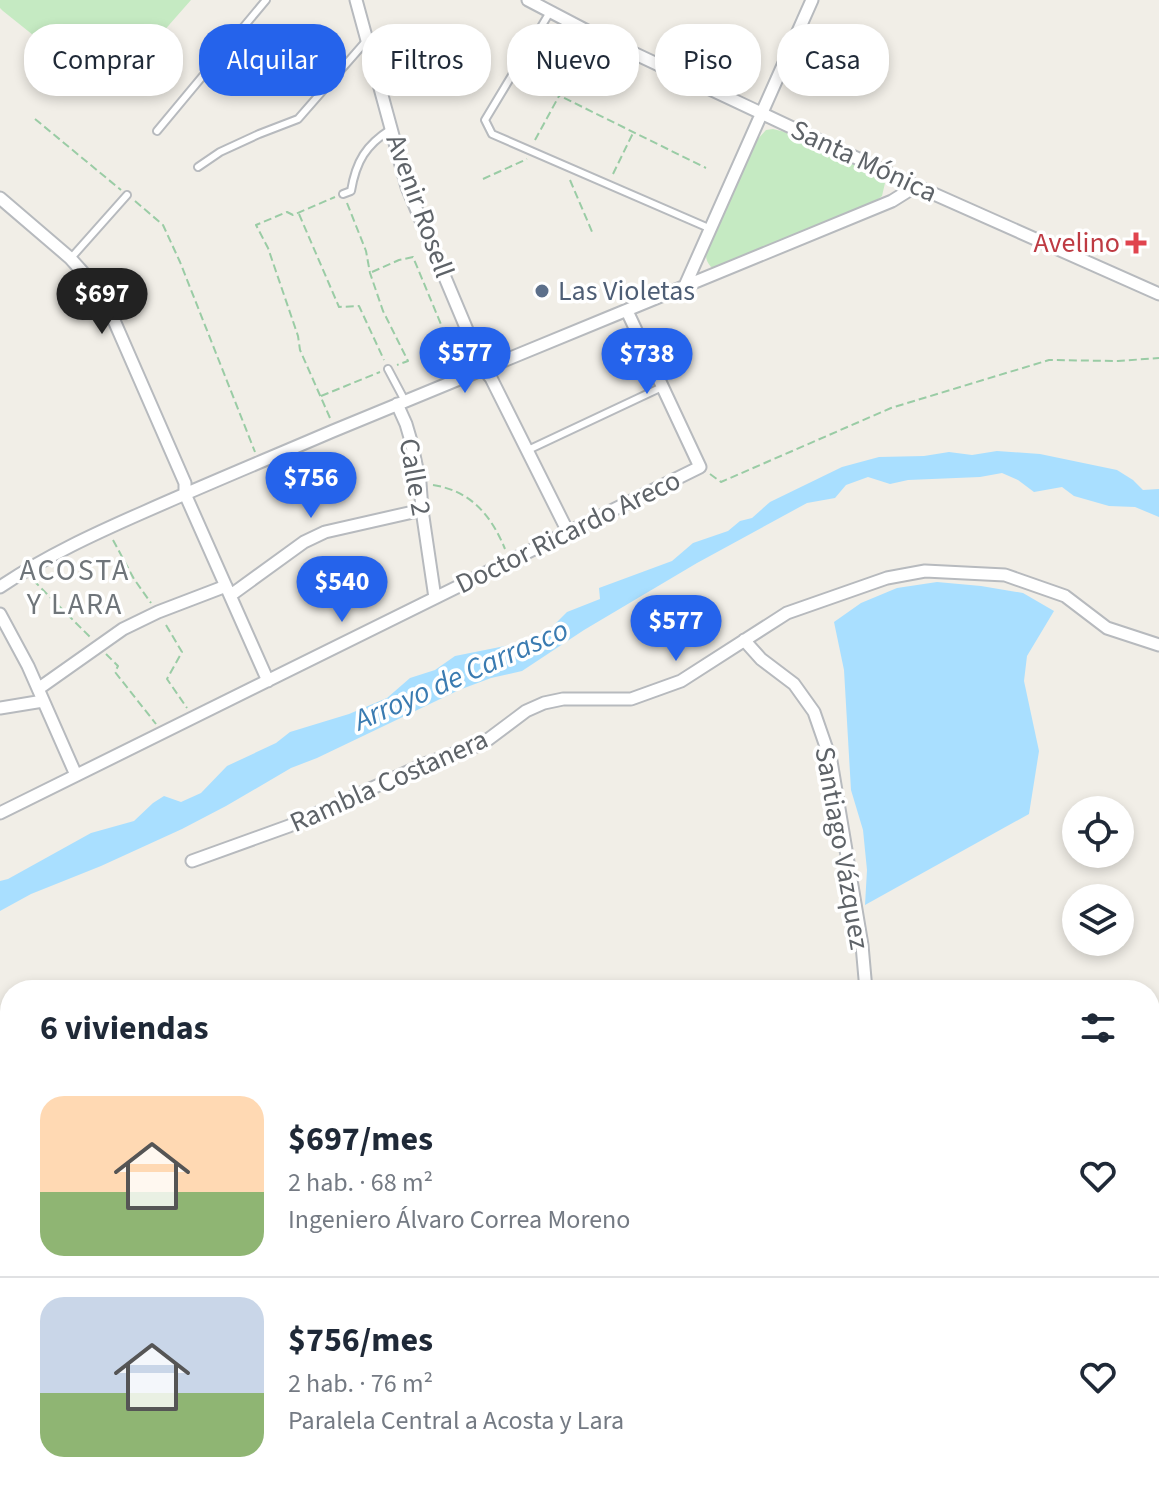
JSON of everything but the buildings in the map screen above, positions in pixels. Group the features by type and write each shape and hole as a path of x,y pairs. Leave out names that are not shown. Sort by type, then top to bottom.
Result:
{"street":[{"name":"Avenir Rosell","path":"356,0 363,24"},
{"name":"Santa Mónica","path":"528,0 591,33 916,186 1159,294"},
{"path":"684,288 812,0"},
{"name":"Avenir Rosell","path":"382,96 407,187 483,368 491,378 568,532"},
{"path":"0,587 65,548 185,494 892,201 916,186"},
{"path":"0,198 70,258 109,309 185,483 185,494 268,681"},
{"path":"627,311 700,467"},
{"name":"Calle 2","path":"401,403 420,483 435,598"},
{"name":"Doctor Ricardo Areco","path":"0,813 700,467"},
{"path":"0,708 40,695 123,629 158,612 228,590 325,532 422,510"},
{"name":"Rambla Costanera","path":"192,861 289,826 427,763 482,744 526,711 544,703 563,699 631,699 681,681 787,613 887,578 925,571 1005,575 1065,596 1107,628 1159,645"},
{"path":"0,614 28,666 76,775"},
{"name":"Santiago Vázquez","path":"744,640 761,659 794,684 814,712 831,761 865,980"}],"lane":[{"path":"157,131 266,0"},
{"path":"543,24 550,12"},
{"path":"198,167 220,152 298,119 362,46"},
{"path":"507,83 485,120 492,134 711,229"},
{"path":"343,194 351,191 354,172 361,157 376,139 391,129"},
{"path":"70,258 127,195"},
{"path":"388,369 401,403"},
{"path":"526,451 662,387"}],"path":[{"path":"529,150 558,96"},
{"path":"561,96 706,168"},
{"path":"35,119 163,225 259,462"},
{"path":"609,184 633,132"},
{"path":"483,179 539,154"},
{"path":"564,165 593,234"},
{"path":"321,396 408,361 383,311 361,236 343,194 293,215 287,212 256,225 268,248 300,350 336,430"},
{"path":"298,212 339,307 359,306 388,369"},
{"path":"370,273 413,257 449,342 460,378"},
{"name":"Doctor Ricardo Areco","path":"700,467 721,482 891,408 1049,360 1159,358"},
{"path":"420,483 446,487 464,495 484,511 498,530 510,561"}],"green space":[{"path":"0,0 191,0 170,24 24,24 24,28 0,8"},
{"path":"773,129 877,175 885,183 882,196 872,204 717,268 711,267 706,259 707,249 756,141 766,130"}],"water":[{"name":"Arroyo de Carrasco","path":"997,451 1040,454 1117,470 1143,490 1159,489 1159,517 1135,507 1109,506 1074,496 1062,487 1034,492 1002,473 890,484 868,477 846,485 835,498 807,503 697,563 522,671 459,690 291,768 182,829 31,894 0,911 0,881 91,833 134,821 164,796 181,802 201,793 227,766 276,743 290,732 349,714 387,698 410,678 435,670 455,656 540,639 567,612 600,599 599,588 672,561 693,543 728,531 740,521 752,518 770,502 842,467 879,457 949,452 972,455"},
{"path":"937,582 1023,593 1054,611 1027,656 1024,681 1039,751 1029,814 865,905 867,870 863,830 851,790 844,670 834,622 861,603 897,588"}],"place":[{"name":"Avelino","path":"1136,243"},
{"name":"Las Violetas","path":"542,291"}],"district":[{"name":"ACOSTA Y LARA","path":"75,587"}]}
